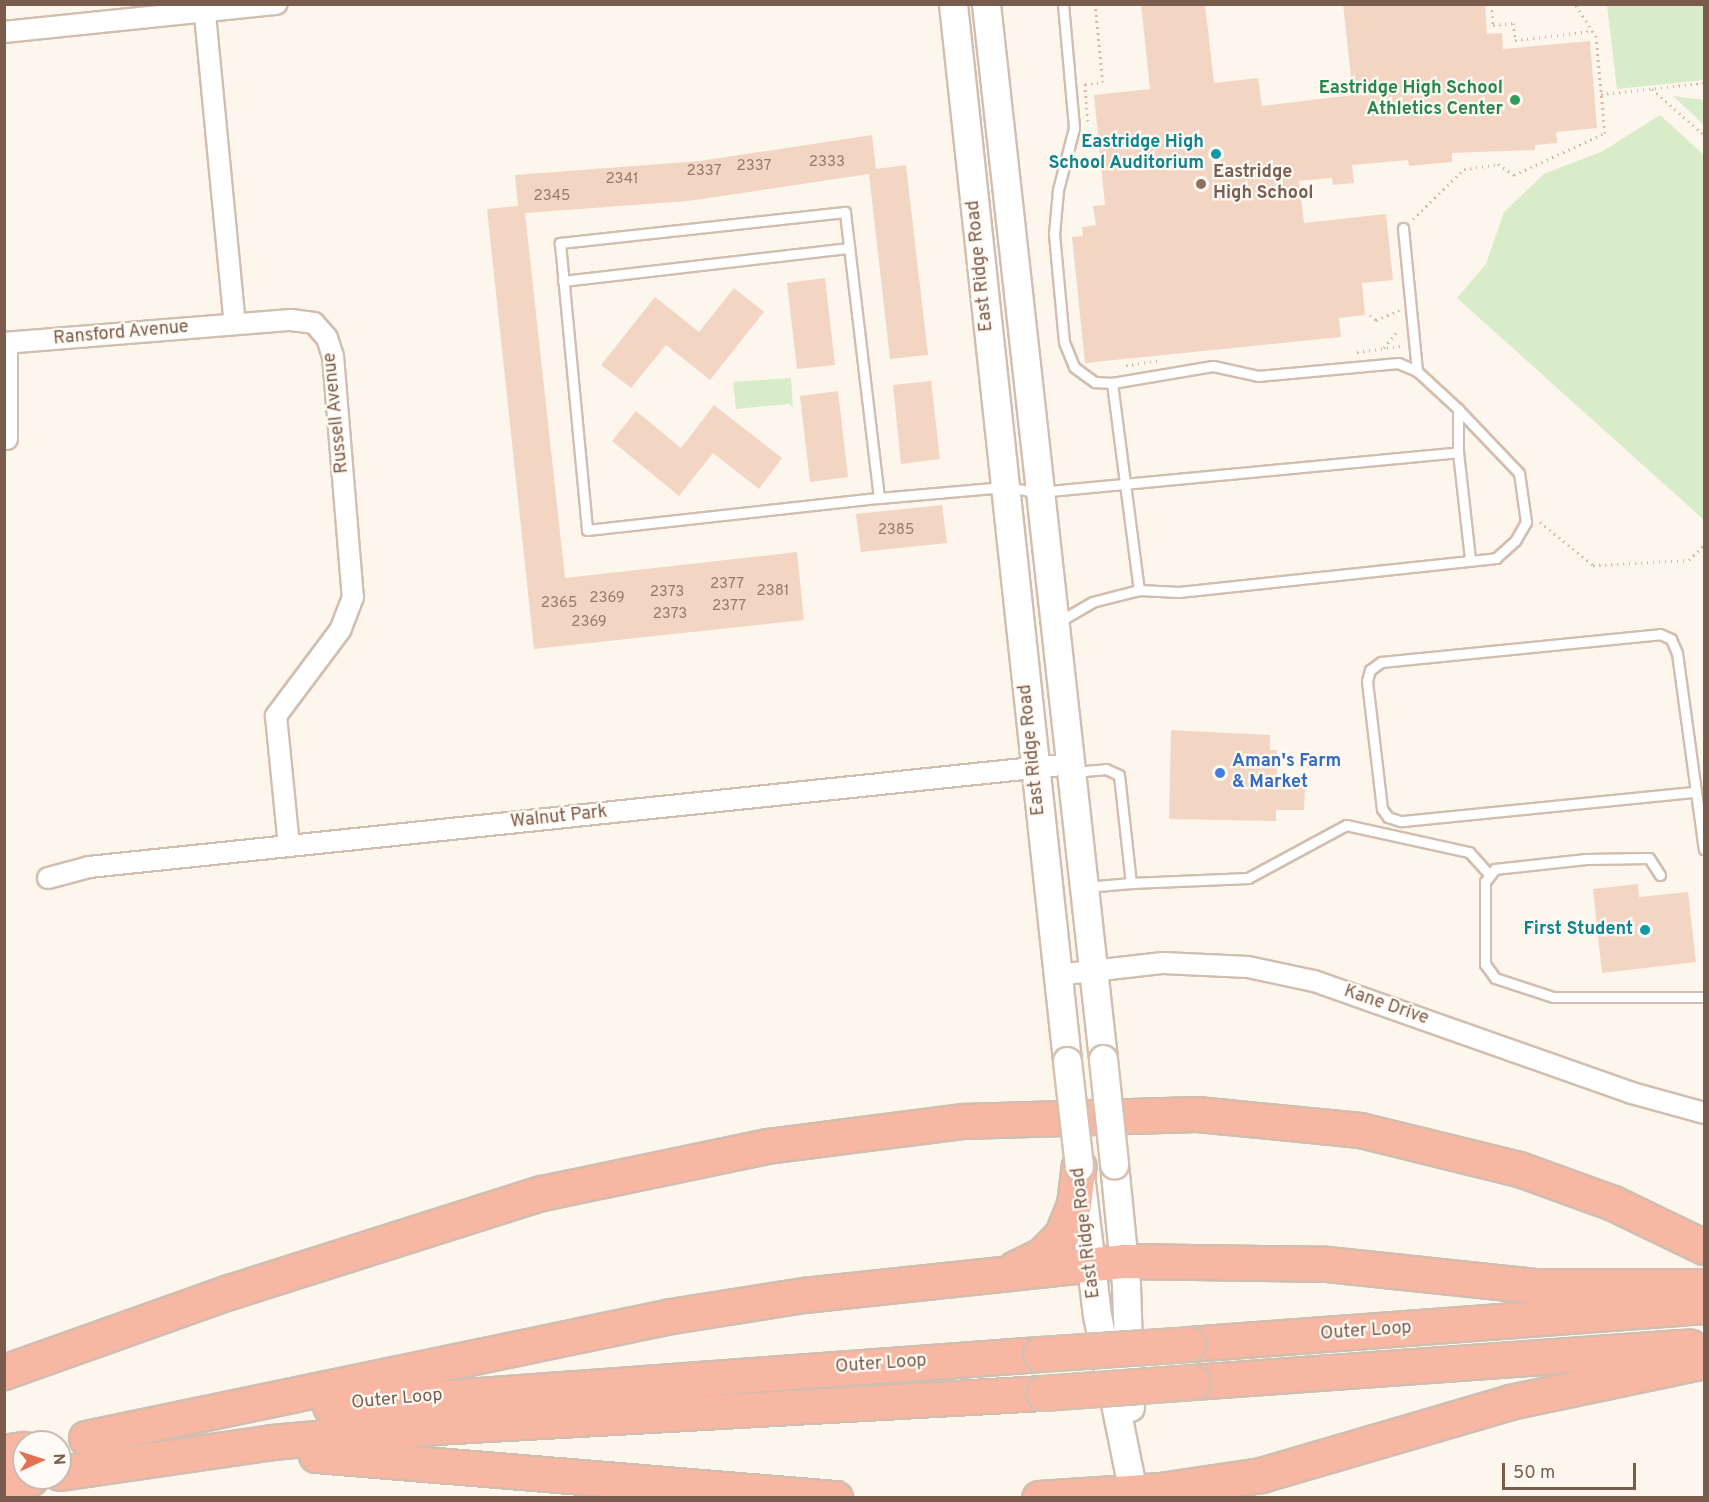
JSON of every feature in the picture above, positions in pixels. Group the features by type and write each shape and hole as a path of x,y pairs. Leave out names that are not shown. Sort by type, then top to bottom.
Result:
{"highway":[{"path":"4,1372 229,1292 478,1211 639,1170 866,1131 1095,1113 1262,1118 1393,1136 1489,1160 1582,1191 1704,1247"},
{"path":"993,1274 1029,1263 1056,1241 1071,1212 1079,1166"},
{"path":"73,1440 671,1316 804,1295 1124,1261 1327,1264 1537,1286 1701,1293"},
{"path":"4,1356 229,1292"},
{"name":"Outer Loop","path":"73,1440 391,1400 1189,1344 1701,1293"},
{"name":"Outer Loop","path":"72,1471 174,1455 468,1425 1042,1393 1704,1345"},
{"path":"1039,1497 1133,1495 1279,1471 1499,1405 1704,1361"},
{"path":"174,1455 416,1460 835,1497"}],"main road":[{"name":"East Ridge Road","path":"953,4 1079,1166 1091,1265 1133,1495"},
{"name":"East Ridge Road","path":"986,4 1038,492 1094,971 1124,1261 1133,1495"}],"street":[{"path":"4,32 204,8 277,4"},
{"path":"204,8 235,324"},
{"name":"Russell Avenue","path":"235,324 314,323 327,338 333,356 353,606 341,630 276,716 289,846"},
{"name":"Ransford Avenue","path":"7,439 6,344 235,324"},
{"name":"Walnut Park","path":"48,878 89,867 1035,768 1070,768"},
{"name":"Kane Drive","path":"1057,975 1213,964 1314,981 1632,1093 1704,1113"}],"lane":[{"path":"1054,625 1092,602 1139,590 1179,592 1496,558 1515,541 1526,522 1519,473 1458,409 1417,371 1377,362 1258,375 1213,366 1112,383 1083,376 1074,367 1064,342 1054,213 1074,109 1063,4"},
{"path":"879,498 845,212 560,243 587,530 879,498 1005,487 1038,492 1458,452"},
{"path":"1403,228 1417,371"},
{"path":"563,281 849,248"},
{"path":"1112,383 1123,483 1139,590"},
{"path":"1458,409 1458,452 1470,559"},
{"path":"1694,792 1400,821 1388,817 1382,808 1366,681 1370,670 1381,662 1660,634 1671,639 1677,653 1694,792 1704,849"},
{"path":"1070,768 1106,769 1119,776 1131,883"},
{"path":"1084,888 1131,883 1248,878 1346,825 1469,852 1488,873 1485,964 1495,978 1575,999 1704,998"},
{"path":"1488,873 1586,859 1649,858 1660,875"}],"path":[{"path":"1088,126 1085,84 1103,82 1095,4"},
{"path":"1491,4 1493,25 1513,23 1515,40 1593,31"},
{"path":"1403,228 1464,169 1498,164 1514,175 1605,133 1593,31 1575,4"},
{"path":"1601,94 1704,83"},
{"path":"1652,89 1704,135"},
{"path":"1370,315 1376,320 1397,310 1411,309"},
{"path":"1397,310 1398,318"},
{"path":"1383,349 1397,334 1399,325"},
{"path":"1349,353 1414,345"},
{"path":"1121,367 1171,358"},
{"path":"1526,522 1537,520 1579,555 1601,566 1689,560 1704,544"}],"green space":[{"path":"1607,5 1704,5 1704,80 1617,89"},
{"path":"1673,96 1704,100 1704,125"},
{"path":"1660,115 1704,155 1704,520 1457,298 1486,264 1504,212 1544,174 1603,151"},
{"path":"791,378 793,408 789,404 736,409 733,382"}],"building":[{"name":"Eastridge High School","path":"1141,4 1205,4 1214,83 1258,78 1262,106 1353,95 1343,4 1485,4 1487,34 1502,33 1503,49 1590,41 1597,128 1556,132 1557,143 1535,145 1535,150 1452,153 1452,162 1409,166 1408,160 1352,165 1354,183 1333,185 1332,178 1299,181 1304,223 1386,214 1393,280 1362,283 1365,315 1339,318 1341,337 1085,363 1072,237 1083,236 1082,227 1096,225 1093,206 1105,205 1094,95 1150,89"},
{"path":"872,135 876,169 906,165 928,355 890,359 869,174 688,201 525,213 565,578 797,552 804,620 534,649 487,209 518,206 515,175 700,161"},
{"path":"825,278 835,365 797,369 787,283"},
{"path":"734,288 764,312 710,380 666,345 631,388 601,365 655,297 699,332"},
{"path":"931,381 940,459 901,464 893,385"},
{"path":"838,391 848,477 810,482 800,396"},
{"path":"714,405 782,458 759,489 713,453 679,496 612,441 636,411 681,448"},
{"path":"942,505 947,543 861,552 856,514"},
{"name":"Aman's Farm & Market","path":"1171,730 1270,735 1270,750 1277,750 1277,787 1305,787 1304,810 1276,810 1276,821 1169,819"},
{"name":"First Student","path":"1638,884 1639,897 1688,892 1696,962 1602,973 1593,889"}],"place":[{"name":"Eastridge High School Athletics Center","path":"1515,100"},
{"name":"Eastridge High School Auditorium","path":"1216,154"},
{"name":"Eastridge High School","path":"1201,184"},
{"name":"Aman's Farm & Market","path":"1220,773"},
{"name":"First Student","path":"1645,930"}]}
